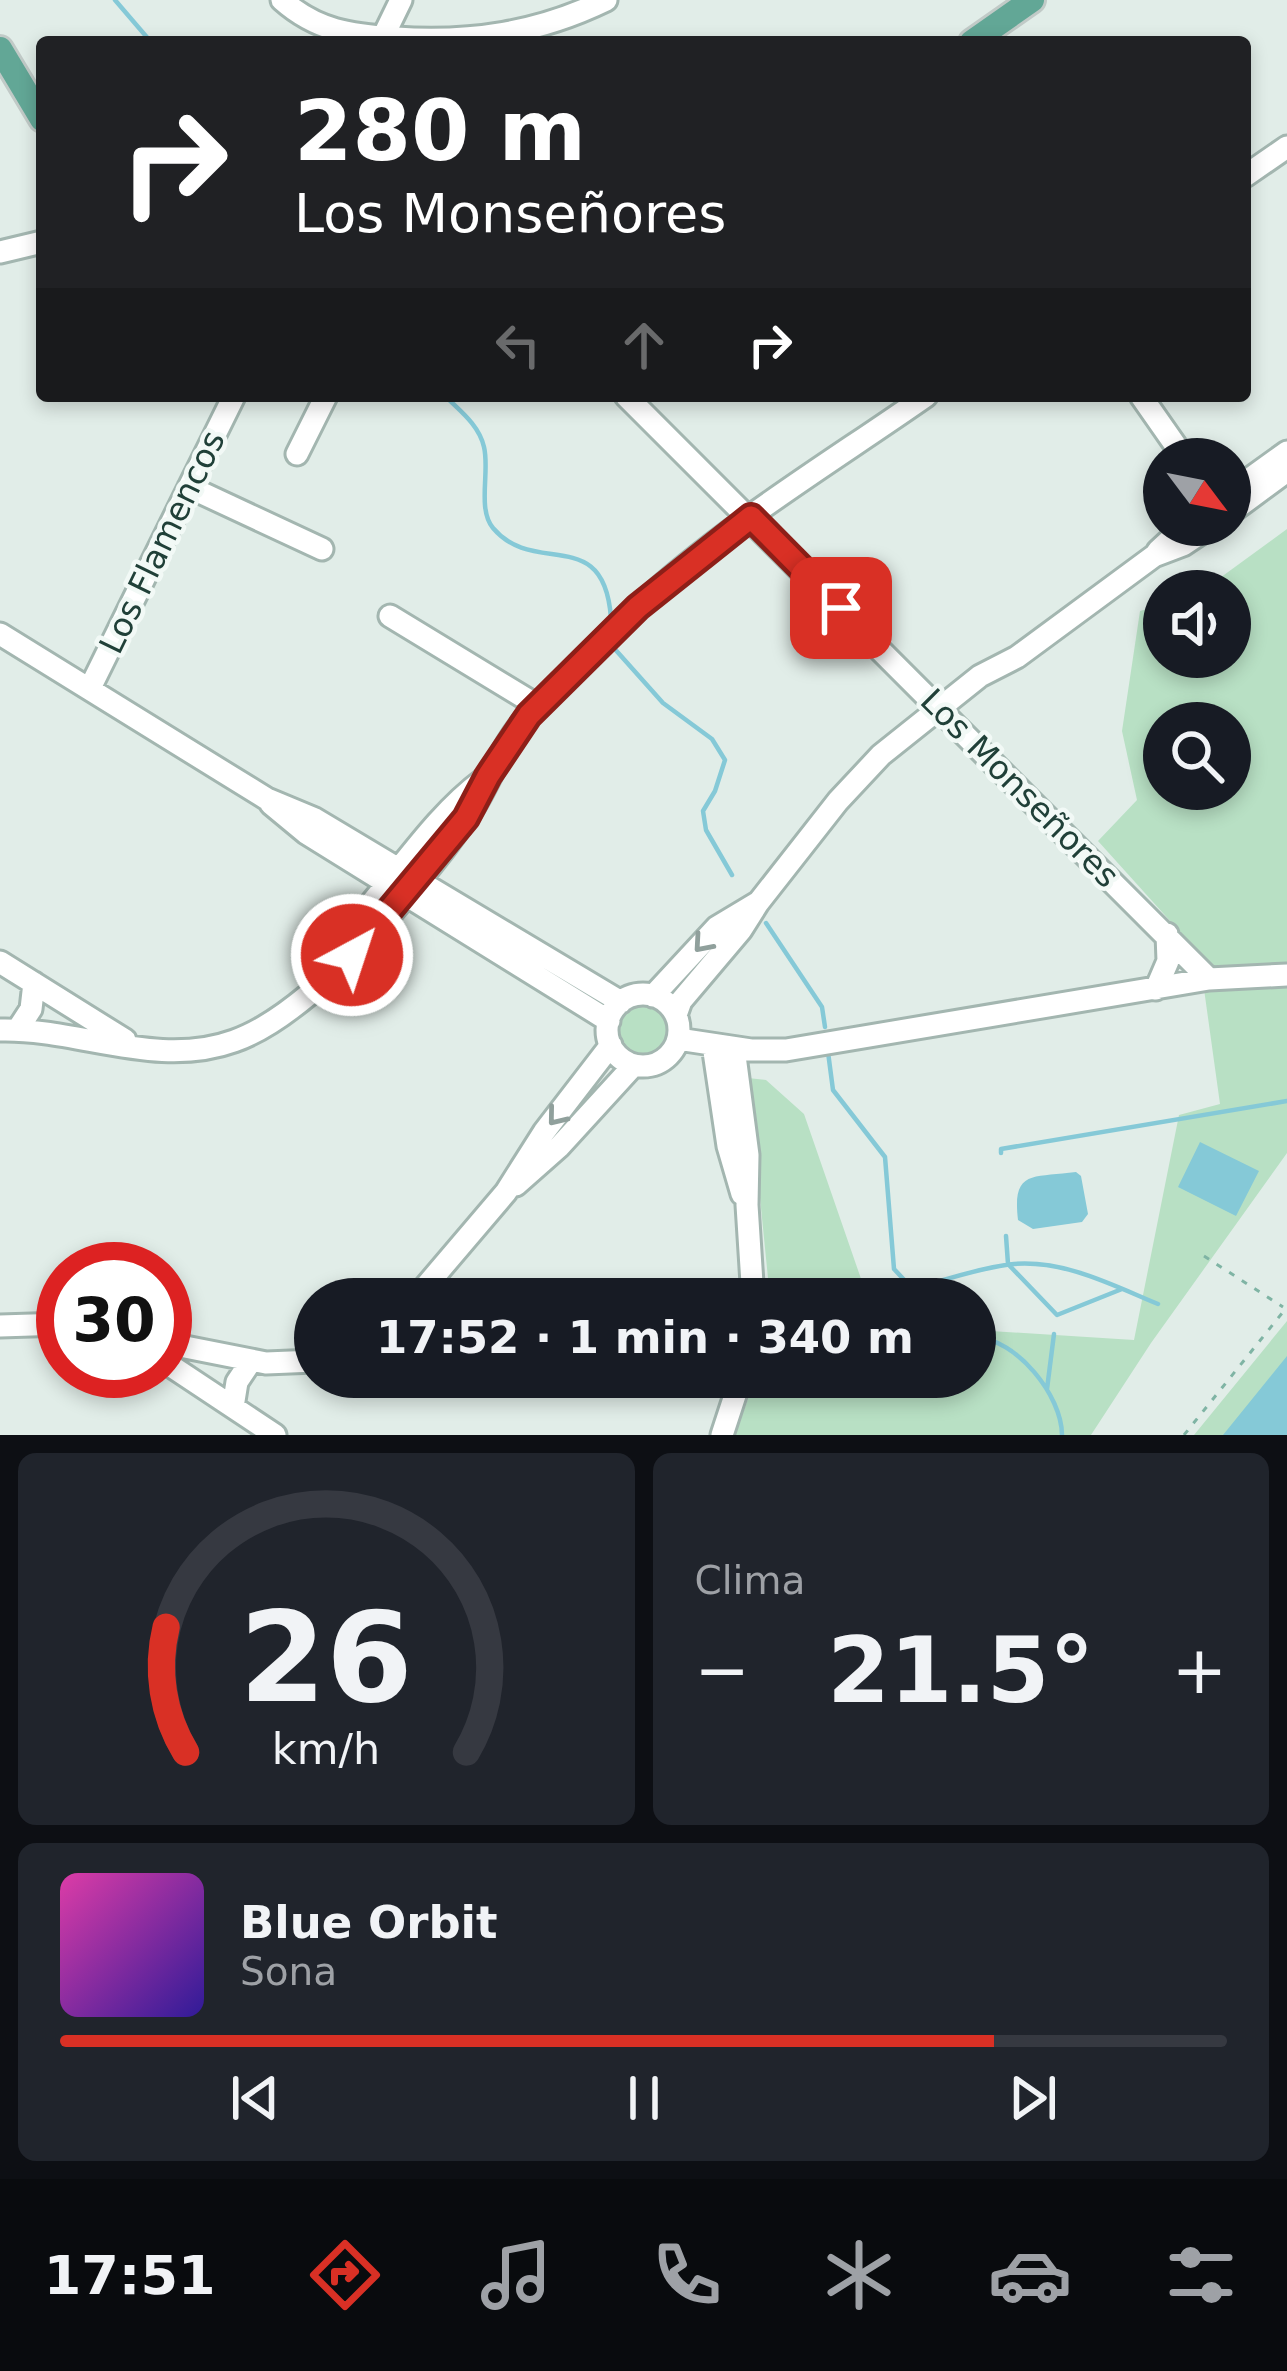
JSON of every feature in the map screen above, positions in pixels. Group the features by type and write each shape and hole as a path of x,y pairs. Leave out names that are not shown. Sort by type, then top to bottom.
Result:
{"main road":[{"path":"981,36 1032,0"},
{"path":"0,49 36,109"},
{"path":"0,75 36,131"}],"street":[{"path":"283,0 327,29 376,36"},
{"path":"383,36 401,0"},
{"path":"498,36 562,20 607,0"},
{"path":"1251,172 1287,147"},
{"path":"0,252 36,243"},
{"name":"Los Flamencos","path":"90,688 231,402"},
{"path":"297,454 323,402"},
{"name":"Los Monseñores","path":"632,402 1167,934 1220,978"},
{"path":"9,1030 177,1052 231,1042 281,1016 343,965 454,806 488,776 522,723 638,607 751,517 917,402"},
{"path":"1145,402 1170,438"},
{"path":"1251,478 1287,452"},
{"path":"1251,498 1287,471"},
{"path":"189,487 322,550"},
{"path":"611,1045 620,1058 634,1065 662,1061 678,1039 676,1015 684,998 852,784 895,743 980,676 1017,657 1164,546"},
{"path":"1154,556 1179,546"},
{"path":"390,616 538,706"},
{"path":"0,634 267,799 302,812 401,882 615,1011"},
{"path":"653,996 717,927 758,903"},
{"path":"1156,989 1168,961 1167,934"},
{"path":"0,962 136,1048"},
{"path":"678,1039 786,1050 1220,978 1287,975"},
{"path":"9,1030 32,1009 34,983"},
{"path":"434,1278 506,1192 544,1132 611,1045 615,1011 637,995 653,996 676,1015"},
{"path":"724,1047 731,1162 747,1205 752,1278"},
{"path":"506,1192 560,1147 634,1065"},
{"path":"0,1326 36,1325"},
{"path":"192,1349 251,1361 294,1361"},
{"path":"232,1407 237,1382 251,1361"},
{"path":"192,1380 275,1435"},
{"path":"722,1435 734,1398"}],"path":[{"path":"1184,1435 1286,1308 1204,1256"}],"green space":[{"path":"1287,529 1287,1153 1091,1435 735,1435 748,1398 996,1398 996,1331 1134,1340 1179,1115 1220,1104 1199,953 1098,841 1137,800 1122,731 1140,611 1143,678 1251,678 1251,570 1231,570"},
{"path":"643,1005 661,1012 668,1030 661,1048 643,1055 625,1048 618,1030 625,1012"},
{"path":"748,1078 766,1080 804,1114 861,1278 768,1278"},
{"path":"1287,1321 1287,1435 1194,1435"}],"water":[{"path":"1200,1142 1259,1171 1236,1216 1178,1187"},
{"path":"1076,1172 1081,1176 1088,1214 1082,1222 1033,1229 1018,1220 1022,1184 1037,1176"},
{"path":"1287,1356 1287,1435 1223,1435"}],"waterway":[{"path":"115,0 146,36"},
{"path":"451,402 482,439 486,511 493,528 528,550 582,561 596,571 606,589 611,618"},
{"path":"613,647 663,703 712,739 725,760 703,811 706,830 732,875"},
{"path":"766,923 822,1007 825,1027"},
{"path":"828,1052 833,1090 885,1157 894,1269 902,1278"},
{"path":"1001,1153 1001,1149 1287,1101"},
{"path":"1006,1236 1008,1264 1057,1315 1122,1289"},
{"path":"950,1278 1014,1264 1052,1266 1088,1275 1158,1304"},
{"path":"1047,1389 1054,1334"},
{"path":"996,1343 1021,1359 1046,1387 1062,1435"}],"route":[{"path":"352,955 466,818 529,715 638,607 751,517 841,608"}]}
